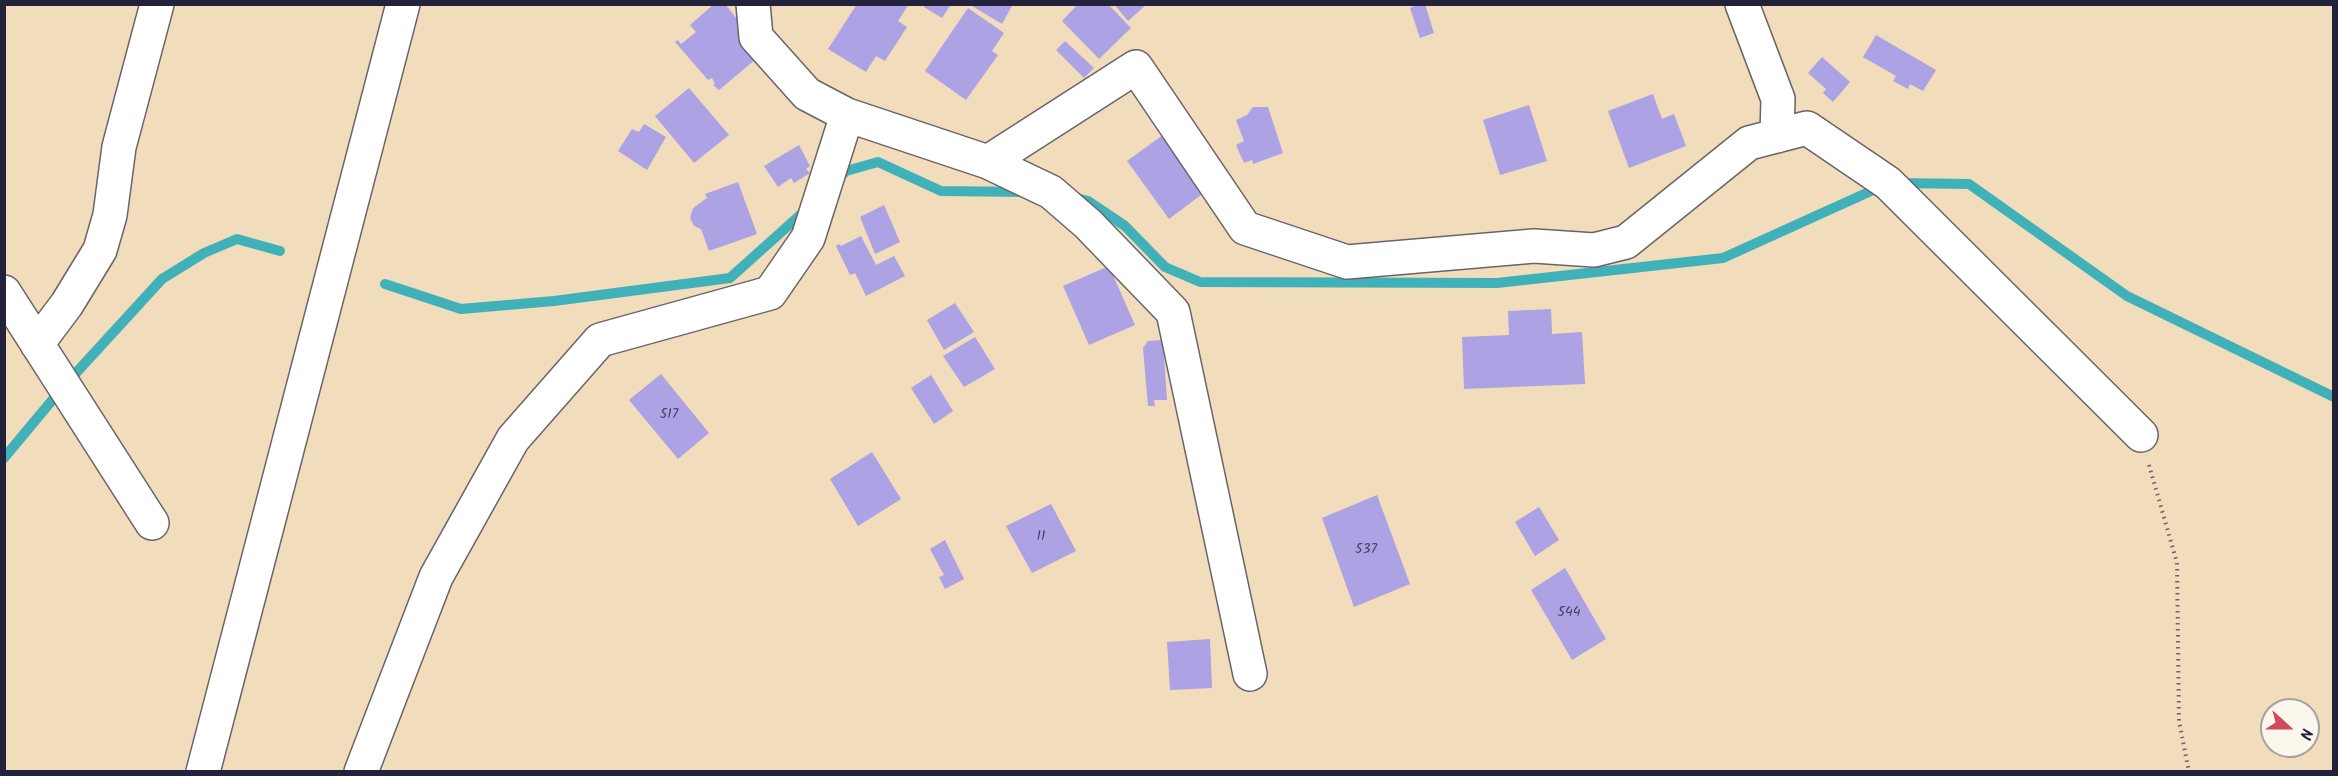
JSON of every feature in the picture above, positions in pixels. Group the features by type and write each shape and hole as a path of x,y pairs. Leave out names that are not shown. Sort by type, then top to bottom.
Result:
{"street":[{"path":"37,344 68,304 99,250 110,215 119,147 157,4"},
{"path":"203,771 403,4"},
{"path":"753,4 756,37 807,94 847,115 988,162 1051,192 1088,224 1173,312 1250,674"},
{"path":"1742,4 1778,99 1777,136"},
{"path":"988,162 1136,68 1245,228 1347,262 1534,246 1594,250 1626,243 1749,143 1807,128 1888,183 2141,435"},
{"path":"361,771 436,577 513,440 600,340 770,293 808,238 847,115"},
{"path":"4,292 152,523"}],"path":[{"path":"2141,435 2177,563 2180,721 2189,771"}],"building":[{"path":"714,4 725,4 750,35 756,59 719,90 713,85 715,84 712,78 708,80 675,42 678,40 681,44 696,32 690,25"},
{"path":"857,4 909,4 898,21 907,27 885,61 876,56 866,72 828,49"},
{"path":"926,4 951,4 942,18 924,7"},
{"path":"969,4 1013,4 1002,24"},
{"path":"1078,4 1108,4 1131,28 1099,59 1062,21"},
{"path":"1114,4 1147,4 1128,21"},
{"path":"1425,4 1434,33 1420,38 1410,8"},
{"path":"968,8 1004,33 992,51 998,55 966,100 925,71"},
{"path":"1876,35 1936,70 1923,91 1910,84 1908,89 1893,81 1896,76 1863,57"},
{"path":"1065,41 1094,68 1084,78 1056,50"},
{"path":"1822,57 1850,82 1833,102 1823,93 1826,89 1808,73"},
{"path":"689,88 729,135 694,163 655,116"},
{"path":"1653,94 1662,119 1674,114 1686,146 1629,168 1608,111"},
{"path":"1529,105 1547,161 1500,175 1483,120"},
{"path":"1253,107 1268,107 1283,153 1253,164 1252,160 1244,163 1236,145 1244,141 1236,120 1247,115"},
{"path":"644,124 666,137 647,170 618,151 632,129 639,132"},
{"path":"1167,132 1209,189 1169,219 1127,161"},
{"path":"799,145 810,166 806,169 810,173 794,183 791,178 778,187 764,166"},
{"path":"738,182 757,234 709,251 701,229 694,226 690,218 693,208 707,198 705,194"},
{"path":"884,205 900,242 875,254 860,217"},
{"path":"861,236 876,265 894,256 905,276 866,296 855,273 850,275 836,246 839,244 841,246"},
{"path":"1109,266 1135,325 1089,345 1063,286"},
{"path":"955,303 974,332 944,350 927,320"},
{"path":"1551,309 1552,334 1582,332 1585,384 1464,389 1462,337 1509,335 1508,311"},
{"path":"975,337 995,369 964,387 943,356"},
{"path":"1163,340 1167,400 1154,400 1155,406 1148,406 1143,348 1148,341"},
{"path":"661,374 709,433 678,459 629,400"},
{"path":"931,375 953,411 934,424 911,388"},
{"path":"872,452 901,499 858,526 830,479"},
{"path":"1377,495 1410,584 1354,607 1322,518"},
{"path":"1051,504 1076,551 1032,573 1006,526"},
{"path":"1539,507 1559,540 1535,556 1515,522"},
{"path":"945,540 964,579 945,589 939,577 944,575 930,549"},
{"path":"1565,568 1606,639 1572,660 1531,590"},
{"path":"1210,639 1212,688 1170,690 1167,642"}],"waterway":[{"path":"836,181 846,171 878,162 941,191 1025,192"},
{"path":"1897,183 1969,184 2127,296 2334,397"},
{"path":"1073,197 1088,201 1125,226 1165,267 1200,282 1497,283 1723,258 1882,186"},
{"path":"385,284 461,309 554,301 730,278 808,208"},
{"path":"4,458 64,386 162,279 204,253 237,239 280,251"}]}
